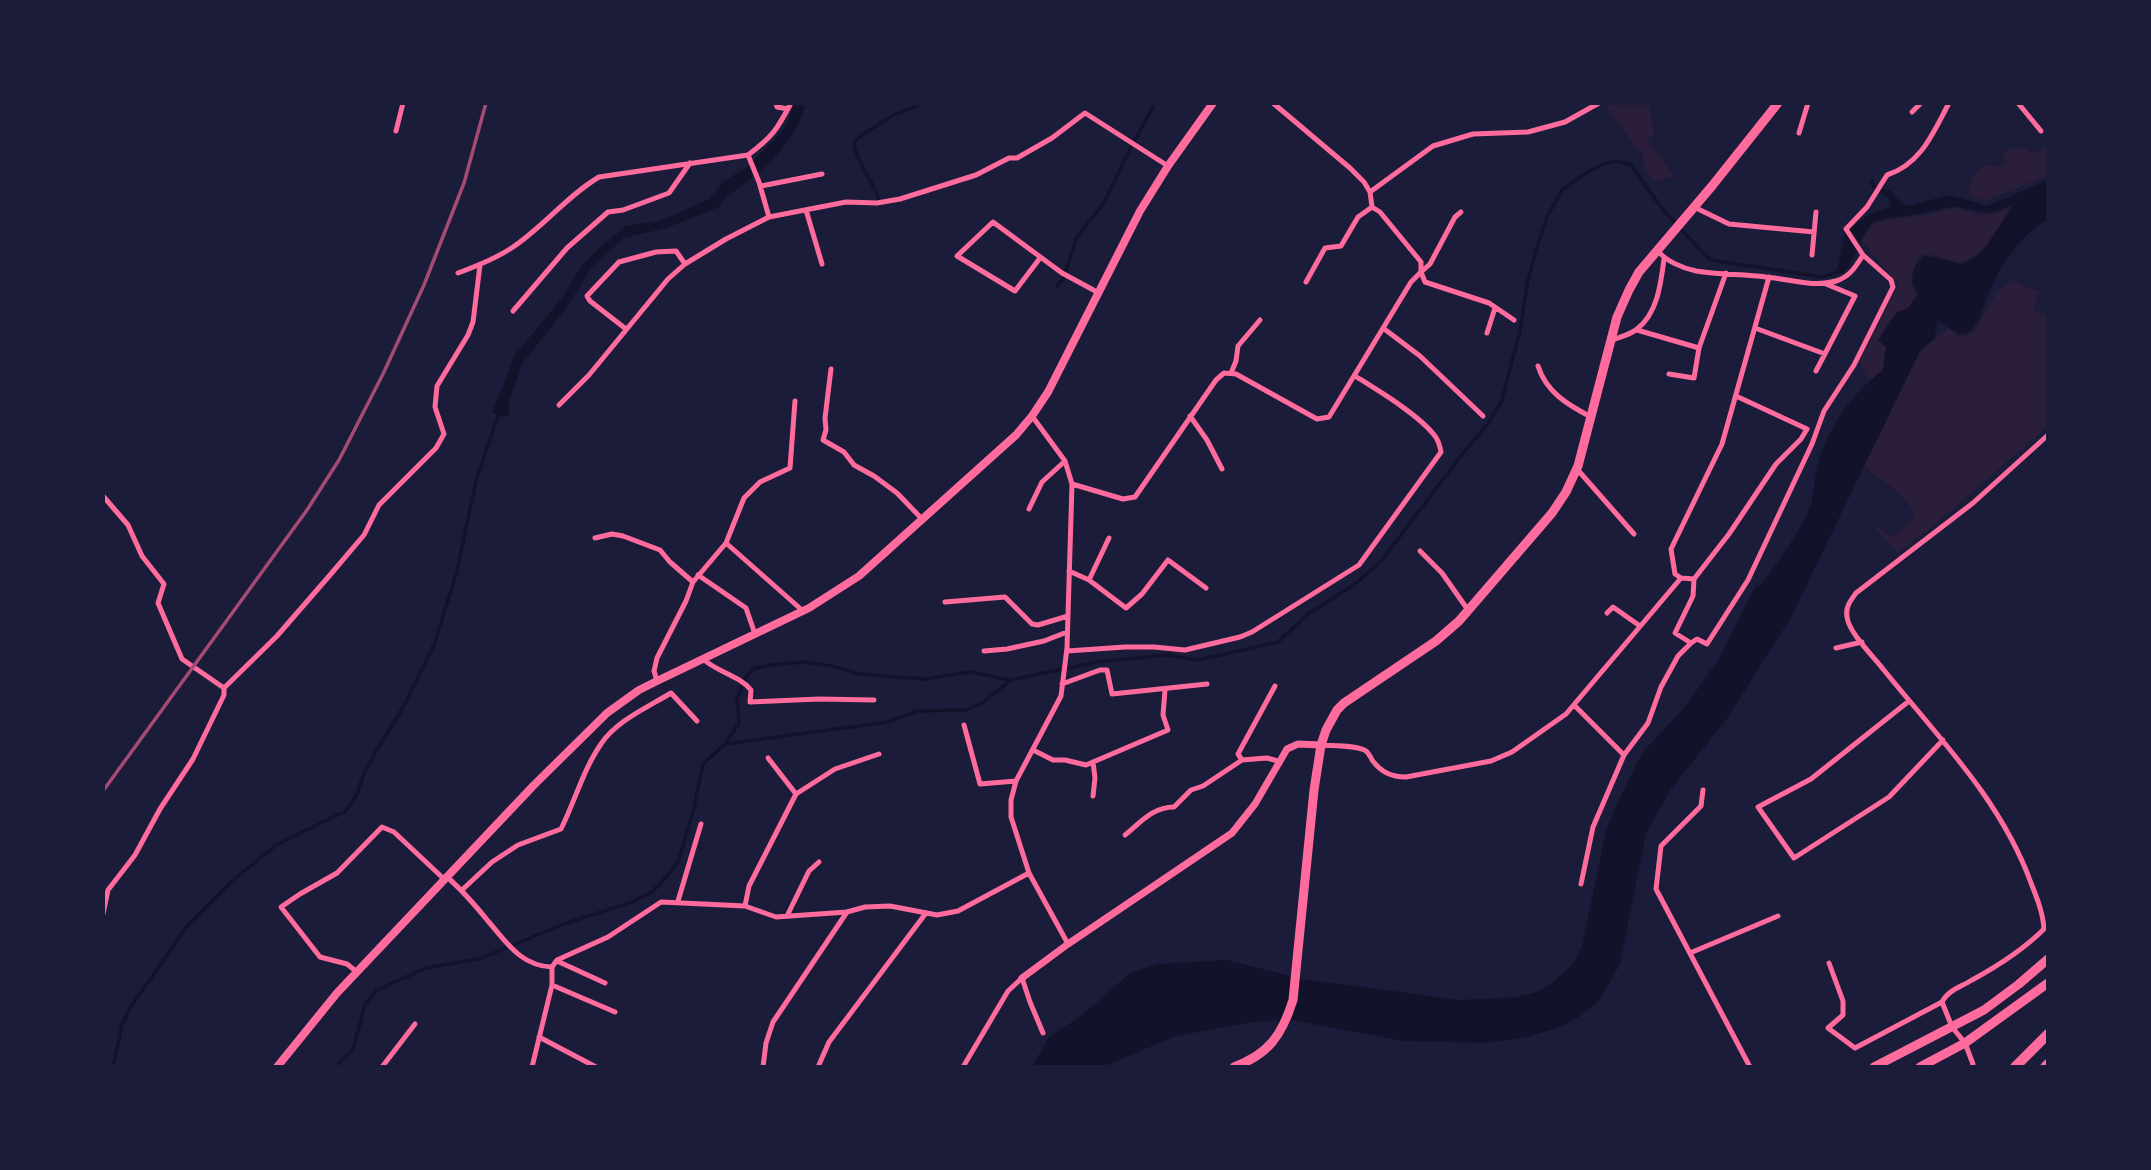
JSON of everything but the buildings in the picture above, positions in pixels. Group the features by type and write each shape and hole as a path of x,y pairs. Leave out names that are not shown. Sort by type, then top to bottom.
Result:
{"highway":[{"path":"2015,1067 2048,1034"}],"main road":[{"path":"277,1067 337,993 590,728 624,701 657,681 836,593 923,520 1016,435 1048,392 1140,211 1213,103"},
{"path":"1234,1067 1259,1055 1277,1038 1293,1000 1314,790 1321,745 1337,710 1436,641 1459,621 1552,513 1577,469 1617,317 1629,290 1639,272 1661,255 1694,207 1778,103"},
{"path":"1874,1067 1984,1010 2048,959"},
{"path":"1920,1067 1965,1043 2048,984"}],"street":[{"path":"397,131 403,103"},
{"path":"776,103 777,107 783,110 790,106"},
{"path":"1273,103 1364,182 1370,192 1372,208"},
{"path":"1370,192 1433,146 1473,134 1528,132 1565,122 1599,103"},
{"path":"1799,133 1808,103"},
{"path":"1913,112 1921,103"},
{"path":"1581,884 1593,827 1624,755 1648,723 1661,687 1678,656 1697,639 1707,644 1748,579 1825,411 1854,365 1894,287 1863,255 1846,229 1867,207 1887,175 1914,161 1928,142 1948,103"},
{"path":"2018,103 2041,131"},
{"path":"458,273 480,265 513,247 580,188 599,177 748,155 780,126 790,106"},
{"path":"559,405 589,375 668,279 685,264 769,217 846,202 877,204 976,175 1009,158 1017,158 1052,138 1085,113 1168,166"},
{"path":"748,155 769,217"},
{"path":"513,311 567,248 608,212 623,210 668,193 690,163"},
{"path":"760,184 822,174"},
{"path":"1694,207 1729,224 1814,232"},
{"path":"1372,208 1380,212 1422,262 1421,272 1425,282 1489,303 1514,320"},
{"path":"1306,282 1325,248 1341,246 1358,217 1372,208"},
{"path":"806,210 822,264"},
{"path":"1072,484 1123,499 1135,497 1216,380 1224,373 1231,373 1317,419 1329,417 1411,282 1430,264 1455,217 1461,212"},
{"path":"1812,256 1816,212"},
{"path":"1040,258 1015,291 957,256 993,222 1040,258 1099,293"},
{"path":"626,329 587,296 624,260 656,252 676,251 685,264"},
{"path":"1611,340 1637,330 1647,318 1661,287 1661,255 1693,270 1813,284 1845,278 1863,255"},
{"path":"103,914 108,890 135,855 160,809 193,759 224,695 224,688 277,636 364,535 379,505 436,447 443,434 435,407 437,386 473,323 480,265"},
{"path":"1669,374 1694,378 1699,348 1726,273"},
{"path":"1694,579 1681,578 1675,574 1671,549 1722,444 1769,277"},
{"path":"1816,371 1855,296 1824,283"},
{"path":"1487,333 1494,308"},
{"path":"1231,373 1238,346 1260,320"},
{"path":"1383,328 1420,356 1483,416"},
{"path":"1755,328 1825,354"},
{"path":"1637,330 1699,348"},
{"path":"1538,366 1545,385 1557,396 1591,417"},
{"path":"831,369 823,440 844,452 855,465 897,493 923,520"},
{"path":"1067,650 1125,647 1185,650 1240,637 1264,625 1359,565 1441,452 1436,436 1392,400 1355,376"},
{"path":"1736,396 1807,429"},
{"path":"657,681 653,671 657,657 693,582 726,543 744,498 760,482 790,468 795,401"},
{"path":"1032,416 1065,461 1072,484 1068,632 1061,696 1016,781 1011,800 1011,817 1030,873 1068,944"},
{"path":"1191,416 1222,469"},
{"path":"1691,643 1675,633 1693,596 1694,579 1729,534 1776,464 1801,439 1807,429 1821,421"},
{"path":"1829,963 1843,1001 1843,1015 1828,1028 1855,1048 1942,1002 1945,996 2034,940 2044,929 2043,917 2023,861 2009,834 1969,771 1862,642 1847,618 1847,606 1856,593 1973,503 2048,435"},
{"path":"1029,509 1042,482 1065,461"},
{"path":"1577,469 1633,534"},
{"path":"103,496 128,525 142,556 164,584 158,603 182,659 224,688"},
{"path":"595,538 612,534 623,536 660,550 693,582"},
{"path":"1089,580 1109,538"},
{"path":"726,543 803,611"},
{"path":"1420,551 1442,572 1468,610"},
{"path":"1069,571 1089,580 1126,608 1142,594 1168,560 1206,588"},
{"path":"698,575 746,608 755,634"},
{"path":"963,1067 1008,991 1068,944 1232,833 1255,804 1287,749 1298,744 1351,747 1366,751 1382,770 1396,777 1491,761 1512,752 1566,714 1681,578"},
{"path":"945,602 1006,597 1032,624 1038,625 1068,616"},
{"path":"1607,613 1613,607 1640,626"},
{"path":"984,651 1044,641 1068,632"},
{"path":"1836,648 1862,642"},
{"path":"703,659 713,668 746,684 751,690 750,702 874,700"},
{"path":"1063,681 1107,670 1112,694 1207,684"},
{"path":"1242,760 1238,754 1275,686"},
{"path":"1033,750 1053,760 1086,765 1168,730 1163,715 1165,690"},
{"path":"461,890 492,862 518,845 561,829 575,802 586,771 601,743 612,731 671,693 696,721"},
{"path":"1909,701 1811,779 1758,807 1794,858 1889,797 1943,740"},
{"path":"1574,705 1624,755"},
{"path":"964,725 980,784 1016,781"},
{"path":"745,906 749,886 796,794 835,769 878,754"},
{"path":"768,758 796,794"},
{"path":"1125,835 1154,811 1162,807 1174,807 1191,790 1203,786 1242,760 1267,758 1278,761"},
{"path":"1093,762 1093,796"},
{"path":"1703,790 1701,806 1661,846 1656,889 1749,1067"},
{"path":"678,901 701,824"},
{"path":"357,972 347,964 320,957 281,907 337,873 382,827 394,832 461,890 512,951 532,962 552,967"},
{"path":"787,916 809,871 819,862"},
{"path":"532,1067 552,985 552,967 557,960 608,937 662,902 745,906 776,917 890,906 937,915 958,911 1030,873"},
{"path":"763,1067 766,1042 773,1022 847,912"},
{"path":"818,1067 829,1042 926,913"},
{"path":"1690,953 1778,916"},
{"path":"557,960 605,983"},
{"path":"1022,978 1043,1032"},
{"path":"552,985 615,1012"},
{"path":"1942,1002 1952,1027 1965,1043 1972,1067"},
{"path":"382,1067 415,1024"},
{"path":"539,1037 596,1067"}],"shaded area":[{"path":"794,103 805,103 805,106 797,127 785,145 770,162 719,207 666,228 624,238 592,267 566,308 522,364 509,402 509,417 492,413 515,355 562,298 582,265 626,226 660,221 709,199 723,182 747,167 779,135 788,122"},
{"path":"1609,103 1649,103 1654,134 1647,140 1675,176 1655,182 1645,169 1642,151 1635,147 1606,106"},
{"path":"2048,146 2048,175 1985,201 1968,195 1973,177 1979,169 1987,165 2005,165 2003,157 2008,149 2026,149 2032,153"},
{"path":"1873,179 1877,187 1891,191 1906,205 1949,195 1987,206 2048,180 2048,218 2028,234 2009,256 1972,329 1968,333 1959,334 1938,321 1934,339 1920,351 1791,617 1728,717 1671,789 1646,833 1620,964 1600,999 1582,1015 1561,1027 1526,1037 1485,1043 1404,1041 1292,1020 1252,1022 1176,1036 1102,1067 1032,1067 1049,1037 1081,1016 1130,973 1158,964 1226,960 1302,979 1460,1000 1518,997 1537,992 1572,965 1582,947 1605,835 1642,753 1684,708 1719,659 1755,587 1763,583 1802,525 1811,504 1820,457 1832,428 1860,390 1883,370 1886,347 1878,340 1896,313 1909,307 1918,293 1912,278 1914,269 1925,256 1962,264 1980,254 2012,208 2010,205 2001,210 1987,212 1951,207 1874,221 1843,274 1837,270 1845,232 1869,214 1891,207 1889,198 1868,181"},
{"path":"2010,207 1997,231 1979,253 1962,263 1928,254 1919,256 1911,280 1917,294 1886,346 1883,370 1869,381 1859,362 1898,286 1861,240 1872,225 1891,219 1956,208 1979,215 1998,214"},
{"path":"2014,281 2039,292 2033,307 2037,313 2048,315 2048,426 1932,527 1898,553 1876,530 1878,527 1893,538 1914,518 1914,511 1900,494 1863,466 1920,351 1949,328 1961,338 1974,331 1999,289"}],"waterway":[{"path":"879,200 858,157 854,142 892,116 924,103"},
{"path":"1057,286 1063,279 1077,237 1104,203 1155,103"},
{"path":"335,1067 353,1049 365,1004 377,990 426,968 479,959 564,924 632,902 652,892 672,871 679,859 703,764 725,744 888,722 917,711 966,710 982,703 1011,680 1097,662 1167,655 1198,660 1278,642 1309,613 1354,585 1382,560 1488,424 1502,400 1520,331 1527,285 1547,217 1562,190 1603,164 1617,161 1631,165 1663,210 1709,259 1823,277 1841,269"},
{"path":"113,1067 122,1025 130,1008 188,925 232,881 276,845 346,811 357,794 363,776 405,704 435,642 457,571 476,481 500,410"},
{"path":"725,744 739,723 737,699 746,677 755,668 803,662 860,674 924,679 971,672 1010,680"}],"railway":[{"path":"103,791 307,510 339,460 424,285 464,183 486,103"}]}
